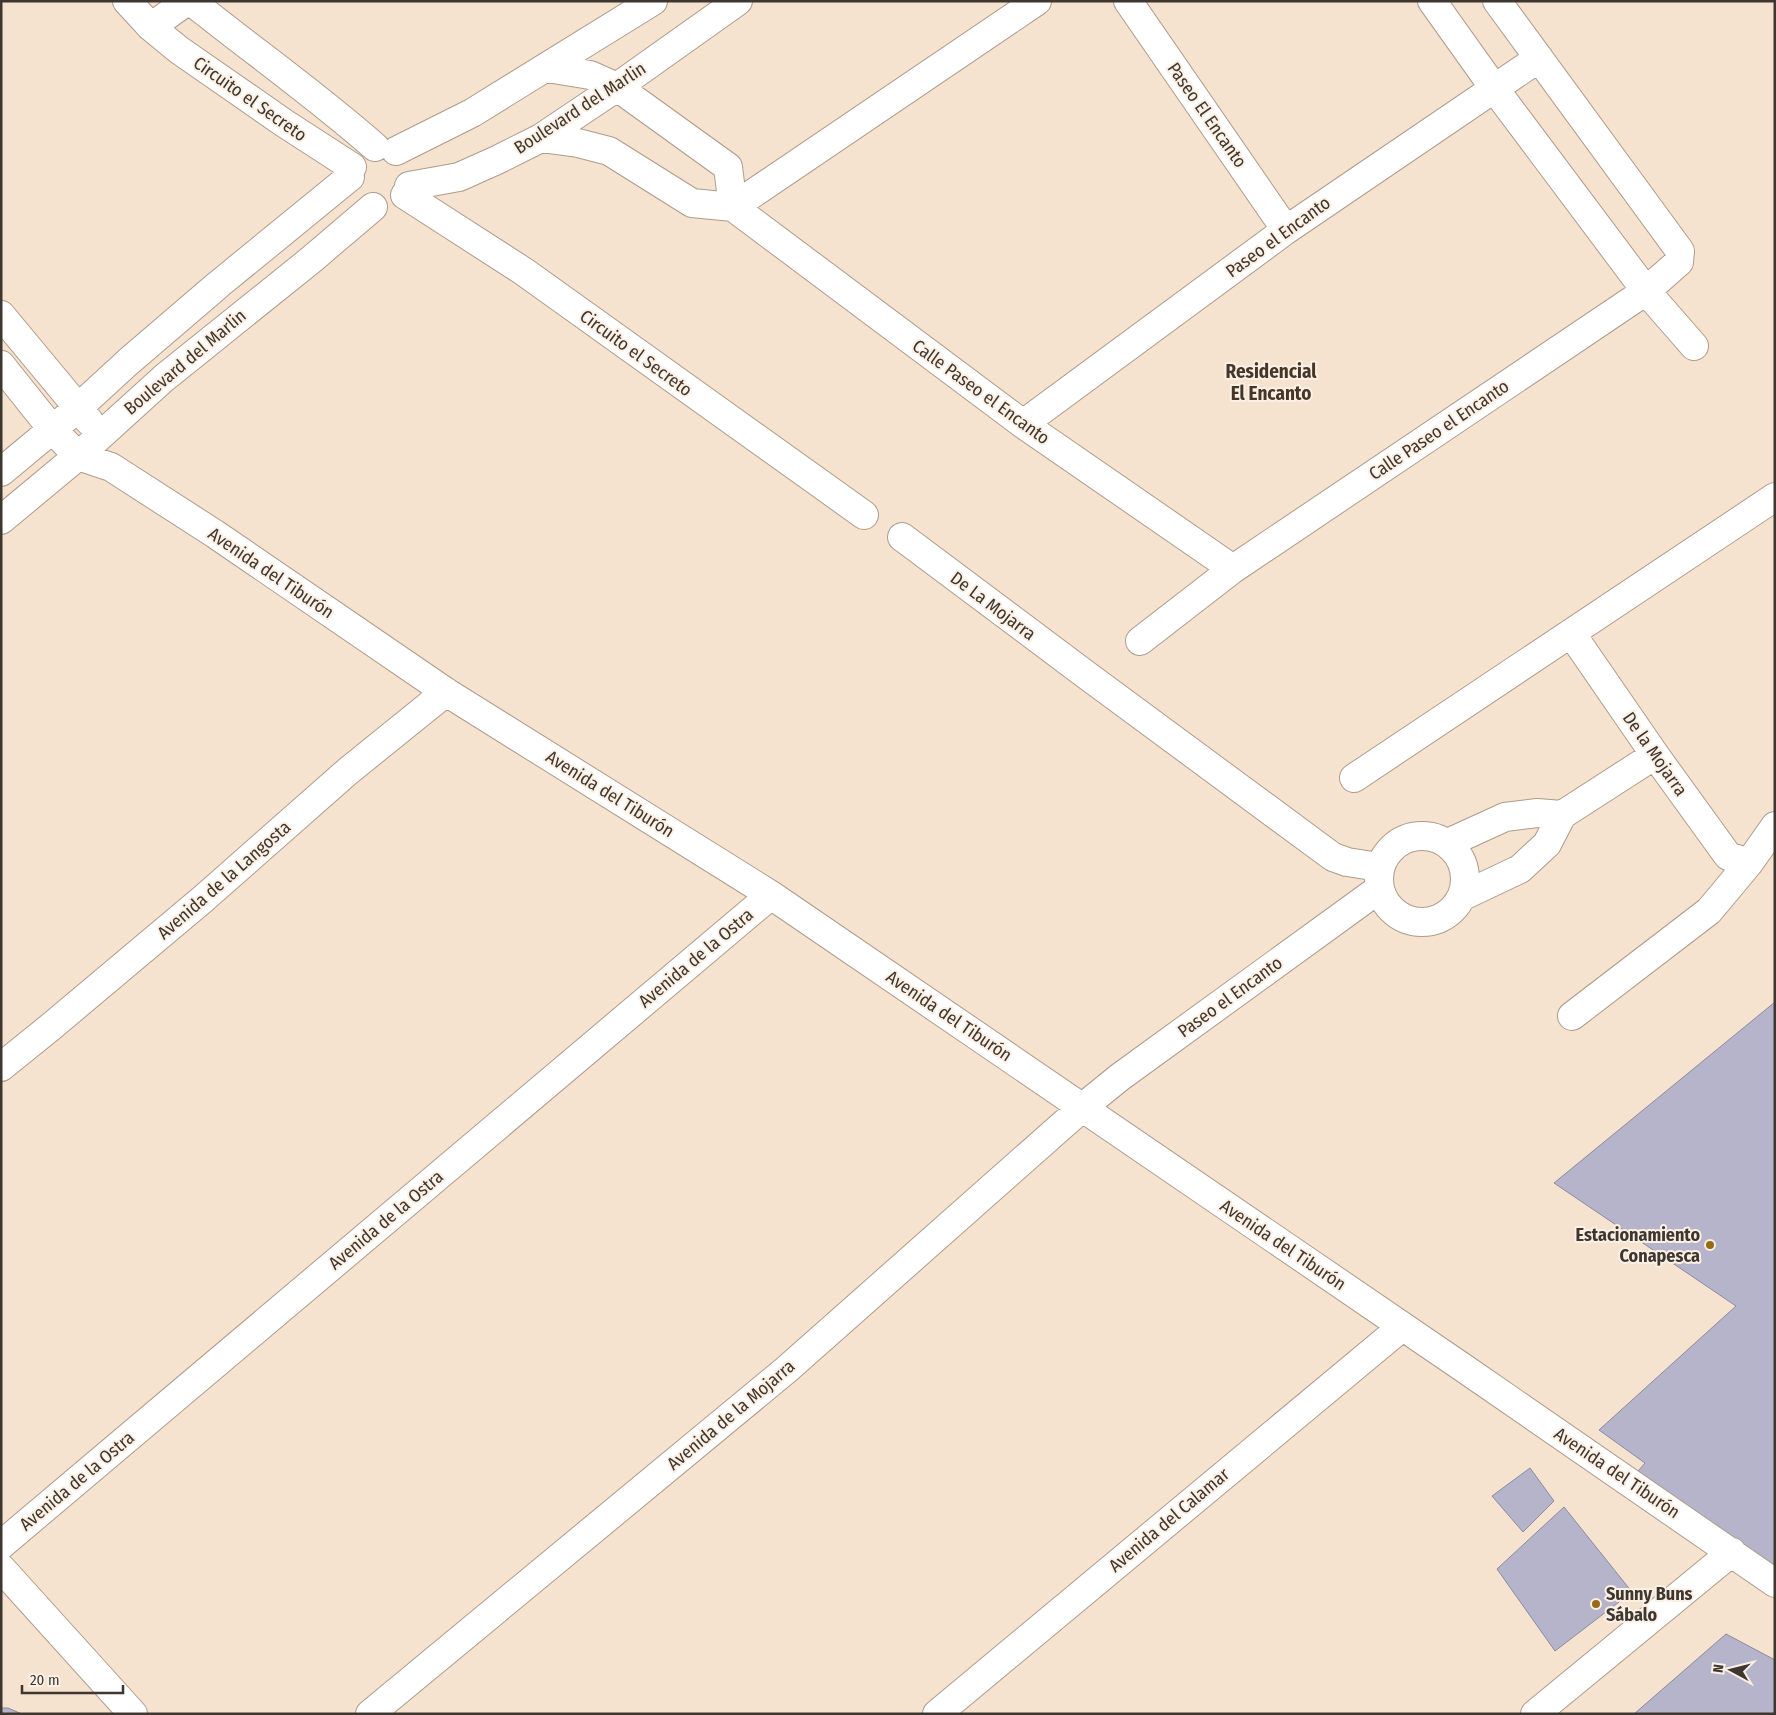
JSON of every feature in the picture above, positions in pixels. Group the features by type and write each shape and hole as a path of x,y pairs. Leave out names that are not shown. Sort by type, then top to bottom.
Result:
{"street":[{"name":"Circuito el Secreto","path":"127,1 151,27 187,55 351,172"},
{"path":"151,27 187,1"},
{"path":"191,1 385,149 405,160 410,173 407,190 396,203 385,207 373,207 361,201 353,190 351,172 360,154 385,149 472,113 653,1"},
{"name":"Boulevard del Marlin","path":"407,190 460,177 541,138 617,87 738,1"},
{"path":"541,138 578,143 609,151 692,203 734,207 1037,1"},
{"name":"Paseo El Encanto","path":"1128,1 1286,230"},
{"path":"1432,1 1494,88 1646,291 1694,346"},
{"name":"Calle Paseo el Encanto","path":"1140,641 1233,570 1646,291 1678,262 1680,251 1497,1"},
{"name":"Paseo el Encanto","path":"1023,424 1286,230 1539,58"},
{"path":"546,68 590,74 617,87 728,167 734,207"},
{"name":"Boulevard del Marlin","path":"1,472 78,408 128,362 351,172"},
{"name":"Circuito el Secreto","path":"407,190 864,515"},
{"name":"Boulevard del Marlin","path":"1,520 78,456 164,378 246,310 312,259 373,207"},
{"name":"Calle Paseo el Encanto","path":"734,207 1023,424 1233,570"},
{"path":"219,284 246,310"},
{"path":"1,315 100,435 111,467"},
{"name":"Avenida del Tiburón","path":"1,365 52,429 78,456 111,467 224,540 446,692 771,895 1775,1583"},
{"path":"1354,778 1775,497"},
{"name":"De La Mojarra","path":"902,537 1333,857 1379,878"},
{"name":"De la Mojarra","path":"1570,633 1654,755 1728,856 1749,864"},
{"name":"Avenida de la Langosta","path":"1,1067 203,899 347,772 446,692"},
{"path":"1463,896 1520,869 1548,844 1562,815 1654,755"},
{"path":"1448,843 1505,817 1537,813 1562,815"},
{"path":"1572,1016 1709,911 1749,864 1775,826"},
{"path":"1428,835 1448,843 1460,857 1466,876 1463,896 1450,914 1429,923 1407,921 1389,909 1379,878 1390,849 1407,837 1428,835"},
{"name":"Paseo el Encanto","path":"1083,1107 1379,878"},
{"name":"Avenida de la Ostra","path":"1,1545 771,895"},
{"name":"Avenida de la Mojarra","path":"370,1714 786,1370 1083,1107"},
{"name":"Avenida del Calamar","path":"937,1714 1402,1327"},
{"path":"1535,1714 1732,1552"},
{"path":"1,1568 133,1714"}],"building":[{"name":"Estacionamiento Conapesca","path":"1775,1002 1775,1572 1634,1476 1645,1463 1599,1430 1736,1306 1554,1183"},
{"path":"1530,1468 1554,1501 1523,1532 1492,1496"},
{"path":"1564,1507 1632,1592 1555,1651 1497,1569"},
{"path":"1726,1634 1775,1660 1775,1714 1634,1714"},
{"path":"1,1708 8,1708 22,1714 1,1714"}],"place":[{"name":"Estacionamiento Conapesca","path":"1710,1245"},
{"name":"Sunny Buns Sábalo","path":"1596,1604"}],"district":[{"name":"Residencial El Encanto","path":"1271,382"}]}
